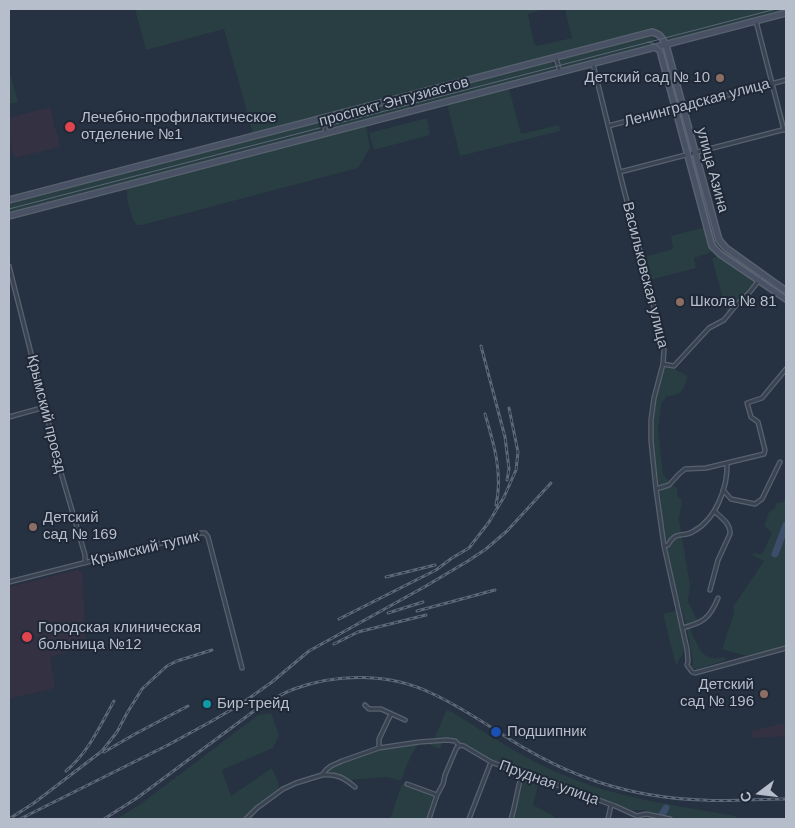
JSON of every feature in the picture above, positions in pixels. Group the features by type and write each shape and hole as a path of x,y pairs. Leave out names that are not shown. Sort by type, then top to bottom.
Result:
{"main road":[{"name":"проспект Энтузиастов","path":"9,216 786,13"},
{"name":"проспект Энтузиастов","path":"9,200 652,32 659,34 666,45"},
{"name":"улица Азина","path":"666,45 719,240 726,248 786,291"},
{"name":"улица Азина","path":"656,48 660,50 714,249 786,299"}],"street":[{"path":"620,172 785,129 755,21"},
{"path":"555,57 560,72"},
{"name":"Васильковская улица","path":"593,63 664,350 663,364 650,420 651,441 664,546 687,649 688,665 692,672 695,673 786,648"},
{"name":"Ленинградская улица","path":"608,126 786,80"},
{"path":"323,118 326,133"},
{"name":"Крымский проезд","path":"9,266 85,563"},
{"path":"663,364 674,366 709,328 724,320 764,275"},
{"path":"656,489 669,485 685,469 706,468 764,454 765,450 758,422 751,417 747,403 762,398 786,369"},
{"path":"9,417 45,407"},
{"path":"723,490 731,499 755,504 762,498 780,462"},
{"path":"664,546 668,545 677,535 695,531 714,511 720,501 723,490 727,471 726,463"},
{"path":"710,590 718,560 730,534 730,529 726,522 714,511"},
{"name":"Крымский тупик","path":"9,582 205,534 208,537 242,668"},
{"path":"682,628 705,619 715,606 718,598"},
{"path":"365,705 369,709 381,710 405,720"},
{"path":"379,748 379,739 390,714"},
{"name":"Прудная улица","path":"322,775 336,763 379,748 433,740 455,741 491,762 611,805 637,818 646,814 670,819"},
{"path":"429,819 437,795 459,745"},
{"path":"469,819 491,762"},
{"path":"511,819 522,774"},
{"path":"246,819 256,808 283,789 322,775 336,775 355,787"},
{"path":"407,784 437,795"},
{"path":"608,819 611,805"}],"shaded area":[{"path":"50,107 60,147 14,158 9,135 9,118"},
{"path":"77,570 82,572 86,646 50,657 55,688 9,699 9,587"},
{"path":"786,723 786,736 752,738 751,731"}],"green space":[{"path":"135,9 543,9 528,14 534,43 537,46 572,38 565,9 786,10 671,41 659,29 653,28 253,133 224,29 146,50"},
{"path":"648,36 654,40 652,46 565,68 562,68 559,62 562,59"},
{"path":"551,62 555,68 553,71 332,128 328,127 326,123 329,120"},
{"path":"9,69 18,102 9,104"},
{"path":"509,88 521,134 559,125 560,131 460,156 447,104"},
{"path":"427,118 430,135 374,150 369,133"},
{"path":"317,123 321,128 319,131 9,213 9,203"},
{"path":"366,125 370,148 359,167 354,169 142,225 137,225 129,208 127,189 132,187"},
{"path":"705,227 715,251 694,258 696,268 650,280 644,257 673,249 671,236"},
{"path":"719,255 756,282 727,313 712,259"},
{"path":"666,362 673,364 676,370 688,376 682,391 676,395 667,396 661,404 658,430 663,474 678,489 677,496 682,500 679,519 690,585 688,601 698,622 686,624 674,583 666,544 653,441 652,420"},
{"path":"786,497 786,646 746,656 722,649 734,613 733,607 764,561 752,555 763,552 772,533 764,526 769,512 775,508 776,503 783,502"},
{"path":"677,612 685,649 676,666 663,614"},
{"path":"687,629 690,629 704,654 712,658 724,657 726,659 697,669 693,668"},
{"path":"447,709 539,764 571,778 631,797 735,816 739,819 664,819 651,817 647,810 631,810 520,771 487,758 455,740 447,738 434,739"},
{"path":"271,713 279,735 273,748 222,770 231,796 272,768 278,782 279,787 277,791 255,807 243,819 117,819 142,803 258,715"},
{"path":"443,741 440,749 424,744 417,746 401,781 388,777 350,780 326,772 332,766 378,750 412,743"},
{"path":"522,777 539,781 533,805 554,816 553,819 511,819"},
{"path":"402,784 434,794 435,797 428,819 390,819"}],"waterway":[{"path":"775,554 786,525"},
{"path":"662,819 661,816 666,808"}],"tram line":[{"path":"9,209 776,9"},
{"path":"648,42 658,46 664,54 714,242 722,252 786,296"}],"railway":[{"path":"481,346 505,437 509,469 507,480"},
{"path":"339,619 436,570 469,548 489,522 504,497 516,470 518,452 509,408"},
{"path":"485,414 498,470 496,505"},
{"path":"20,819 212,721 241,704 272,682 309,651 468,561 507,531 551,483"},
{"path":"386,577 435,565"},
{"path":"417,611 495,590"},
{"path":"388,613 423,602"},
{"path":"334,644 358,632 426,615"},
{"path":"9,819 34,803 102,751 117,732 142,689 167,666 212,650"},
{"path":"104,819 137,798 254,711 274,699 289,691 311,684 328,680 363,677 398,682 415,686 431,693 454,704 548,761 578,775 611,786 650,795 676,798 724,801 786,799"},
{"path":"66,771 87,748 114,701"},
{"path":"104,752 188,706"}],"place":[{"name":"Детский сад № 10","path":"720,78"},
{"name":"Лечебно-профилактическое отделение №1","path":"70,127"},
{"name":"Школа № 81","path":"680,302"},
{"name":"Детский сад № 169","path":"33,527"},
{"name":"Городская клиническая больница №12","path":"27,637"},
{"name":"Детский сад № 196","path":"764,694"},
{"name":"Бир-трейд","path":"207,704"},
{"name":"Подшипник","path":"496,732"}]}
